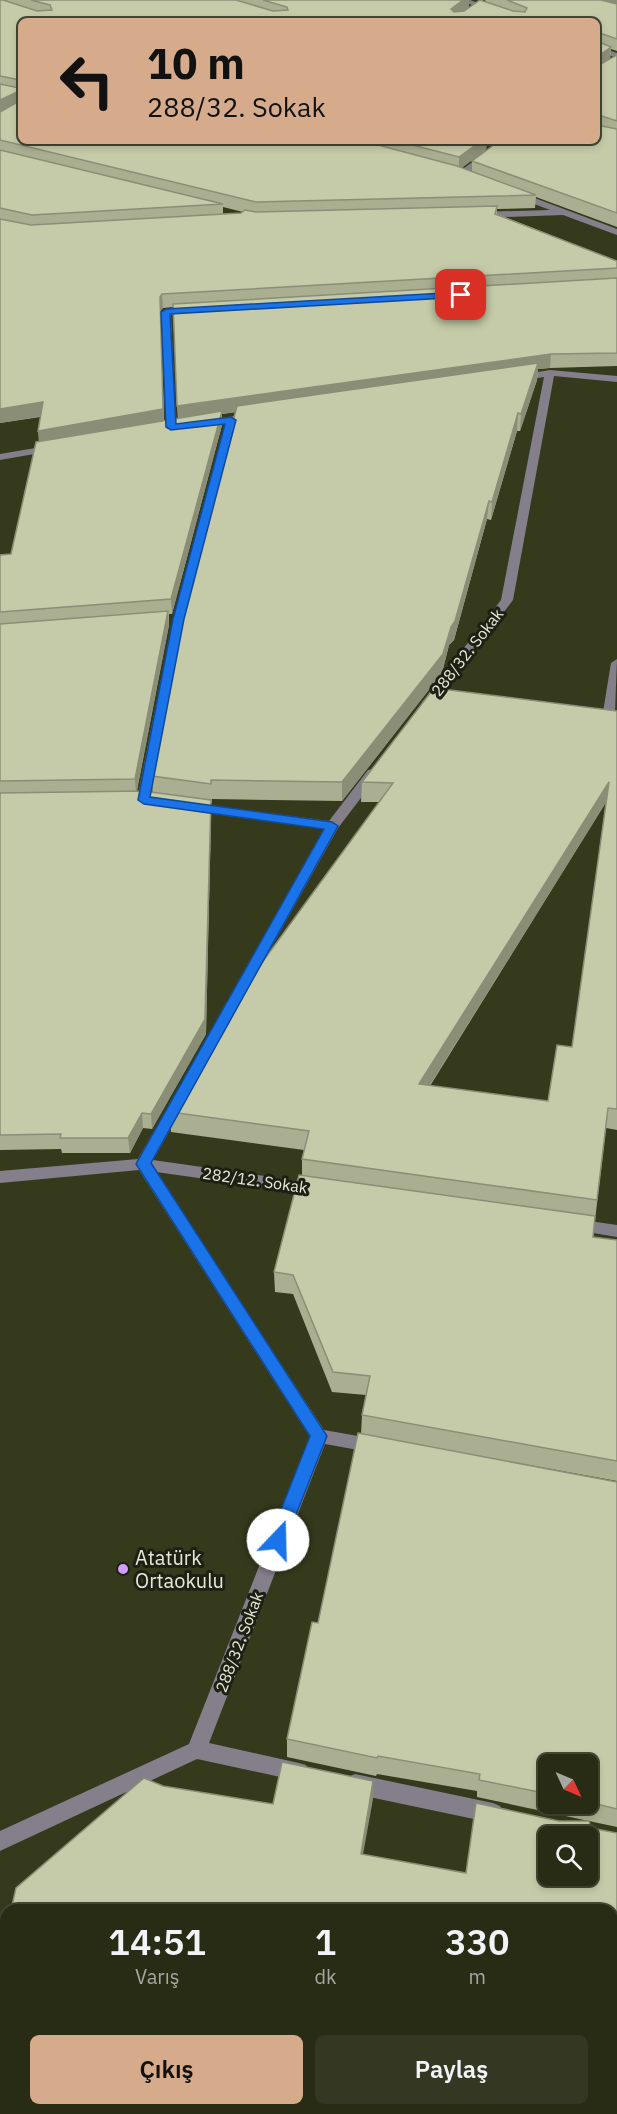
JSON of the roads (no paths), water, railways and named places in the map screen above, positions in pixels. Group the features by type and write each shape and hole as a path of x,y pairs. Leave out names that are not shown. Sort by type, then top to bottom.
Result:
{"street":[{"path":"463,0 473,8 509,18"},
{"path":"473,8 487,0"},
{"path":"600,50 615,60"},
{"path":"460,175 504,144"},
{"path":"487,145 498,148"},
{"path":"449,172 470,178"},
{"path":"502,190 617,232"},
{"path":"471,215 566,212"},
{"path":"201,310 166,312 176,427 267,415"},
{"path":"503,380 550,373 617,379"},
{"name":"288/32. Sokak","path":"419,715 439,697 507,600 550,373"},
{"path":"144,801 173,620 231,420"},
{"path":"0,457 68,445"},
{"path":"608,712 617,663"},
{"path":"218,1031 332,826 382,761"},
{"path":"179,805 332,826"},
{"path":"183,1092 143,1164 319,1436 387,1448"},
{"name":"282/12. Sokak","path":"0,1177 143,1164 333,1191"},
{"path":"558,1223 617,1231"},
{"name":"288/32. Sokak","path":"196,1750 319,1436"},
{"path":"0,1841 196,1750 313,1775"},
{"path":"337,1780 512,1817"}],"place":[{"name":"Atatürk Ortaokulu","path":"123,1569"}]}
